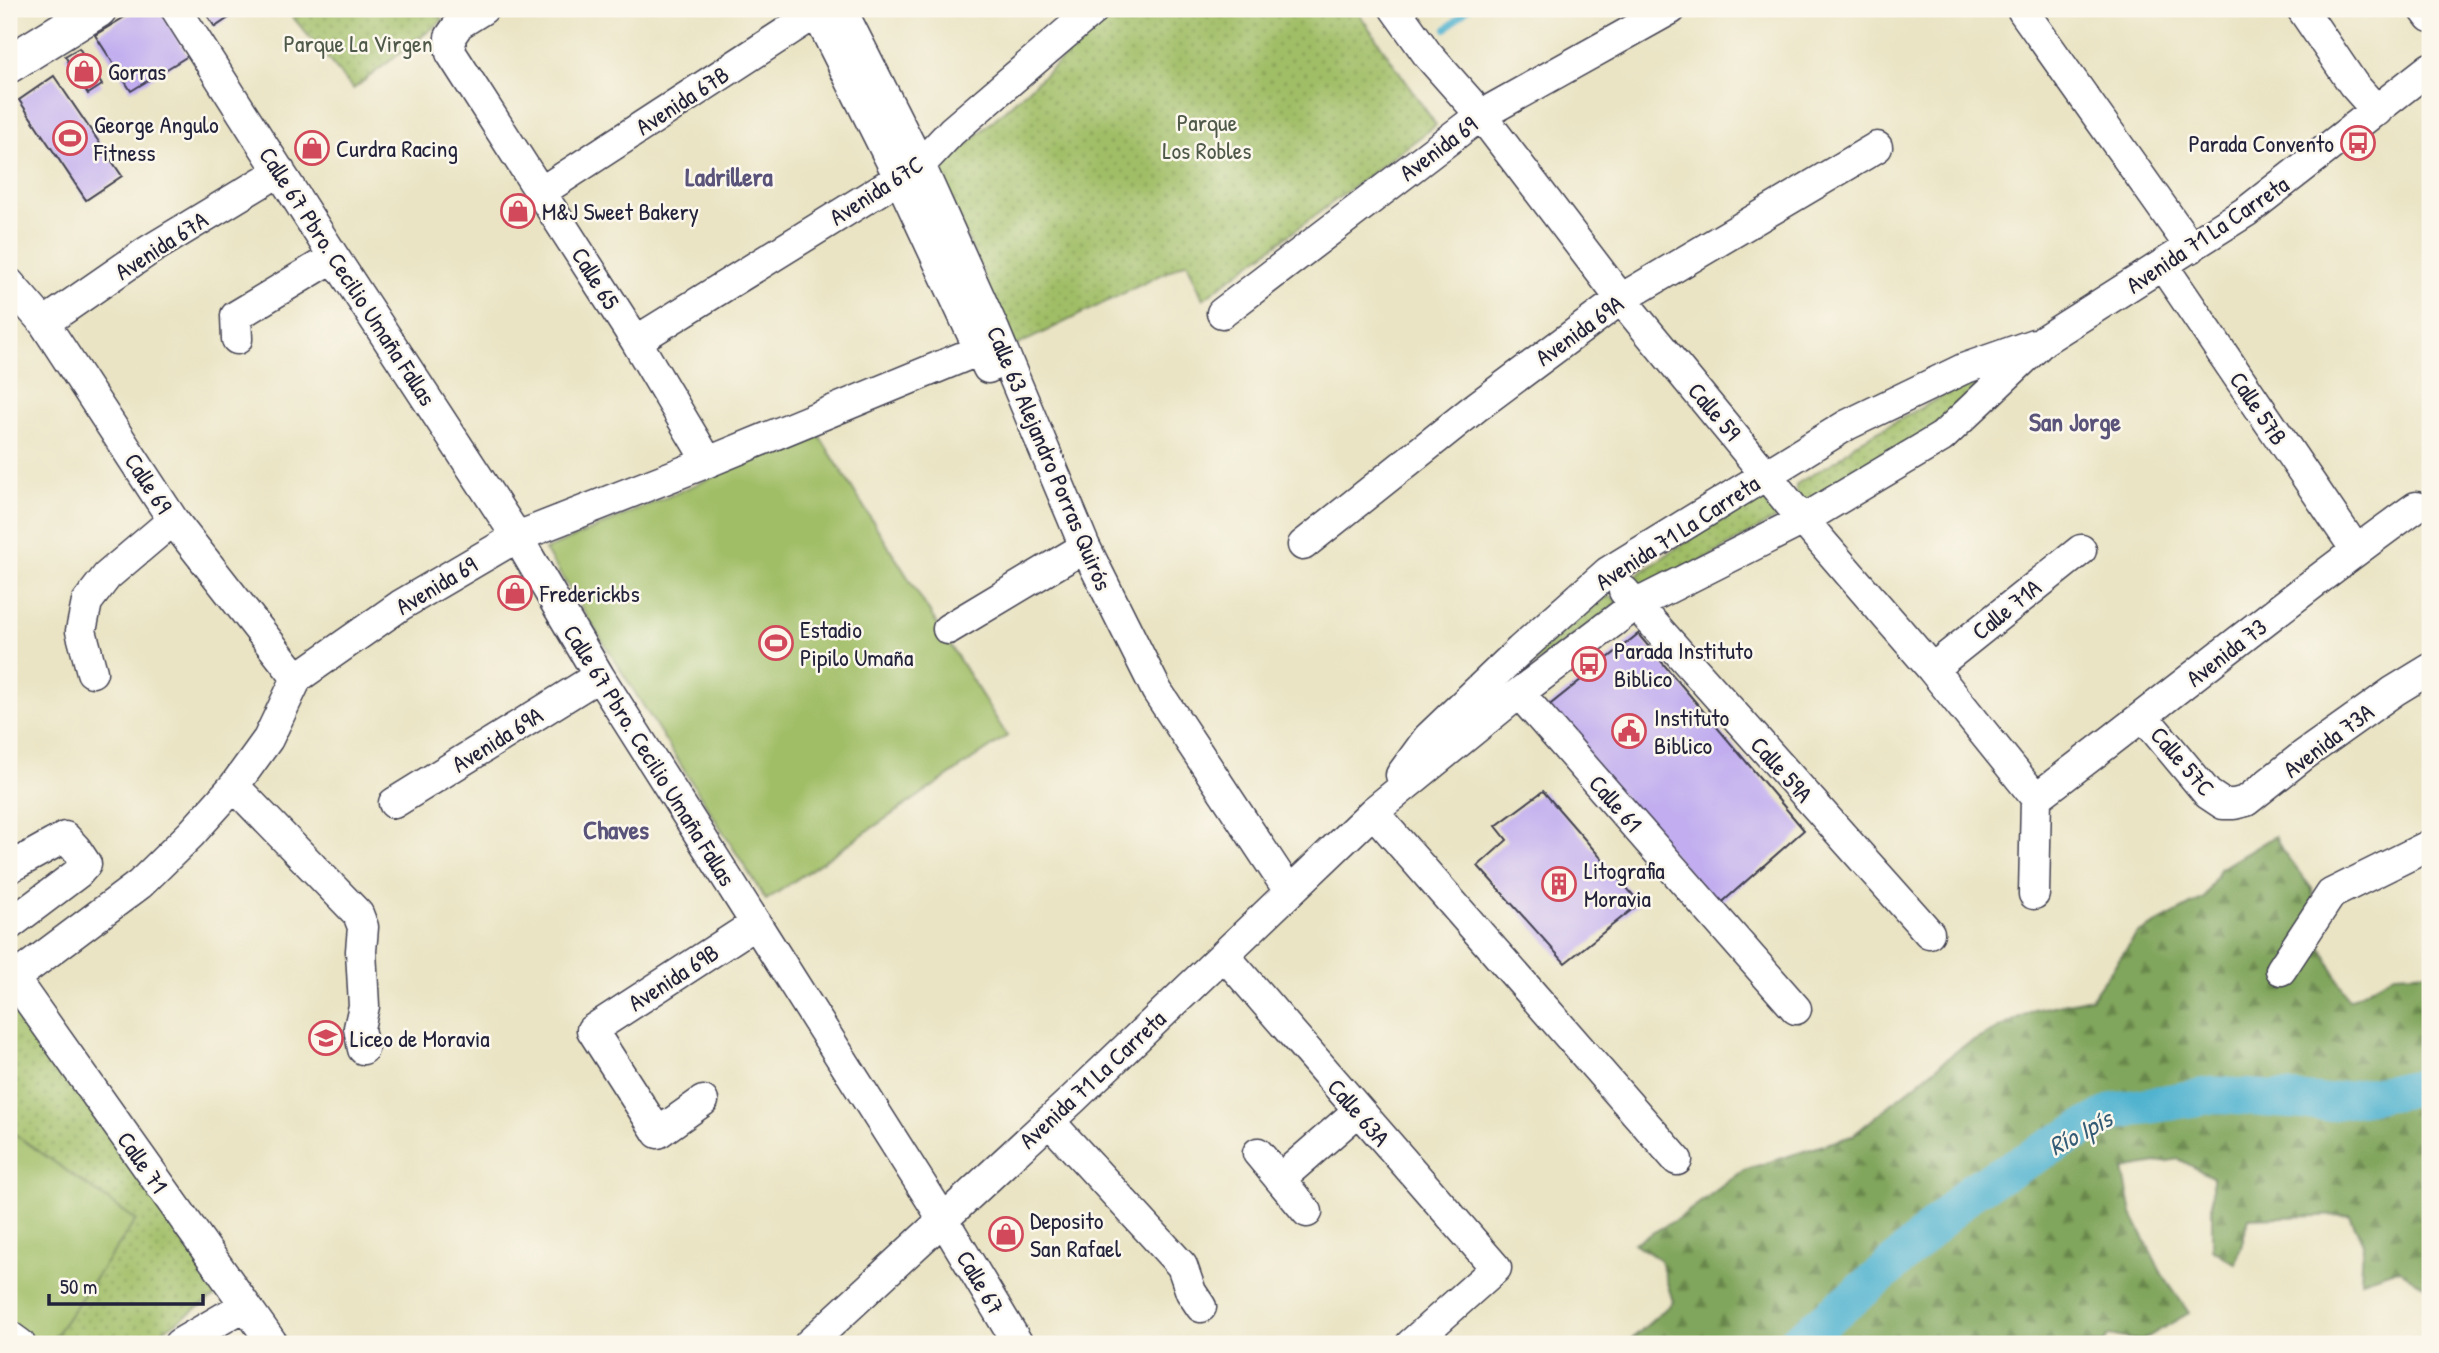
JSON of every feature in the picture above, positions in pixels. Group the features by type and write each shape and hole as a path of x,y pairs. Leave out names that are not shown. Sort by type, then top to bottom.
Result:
{"main road":[{"path":"9,64 99,9"}],"street":[{"name":"Calle 67 Pbro. Cecilio Umaña Fallas","path":"176,9 517,537 599,676 943,1219"},
{"name":"Avenida 67C","path":"636,341 909,171 1094,9"},
{"name":"Calle 59","path":"1395,9 1429,55 1481,115 1621,299 1803,520 1932,669 2036,798"},
{"name":"Avenida 69","path":"1222,313 1481,115 1671,9"},
{"path":"2302,9 2353,83 2377,111"},
{"path":"2424,9 2430,17"},
{"name":"Calle 63 Alejandro Porras Quirós","path":"824,10 909,171 988,346 1157,691 1289,891"},
{"name":"Avenida 67B","path":"541,191 824,10"},
{"path":"2023,11 2191,248"},
{"name":"Calle 65","path":"471,17 450,37 451,53 636,341 708,462"},
{"name":"Avenida 71 La Carreta","path":"809,1344 1049,1121 1373,812 1519,692 1635,605 1803,520 1942,437 2044,340 2247,211 2430,68"},
{"name":"Avenida 69A","path":"1303,545 1475,408 1621,299 1877,147"},
{"name":"Avenida 67A","path":"44,323 149,251 280,171"},
{"path":"237,339 236,316 334,257"},
{"name":"Calle 57B","path":"2163,266 2356,550"},
{"name":"Calle 69","path":"9,283 44,323 173,520 297,678"},
{"name":"Avenida 71 La Carreta","path":"1373,812 1428,738 1520,650 1608,572 1847,425 1963,369 2044,340"},
{"name":"Avenida 69","path":"10,978 140,884 191,834 234,786 268,739 297,678 401,605 517,537 708,462 988,346"},
{"name":"Avenida 73","path":"2036,798 2144,717 2356,550 2416,507"},
{"path":"92,672 81,631 87,602 107,576 173,520"},
{"path":"948,629 1085,547"},
{"name":"Calle 71A","path":"1932,669 2081,550"},
{"name":"Calle 59A","path":"1608,572 1929,933"},
{"name":"Avenida 73A","path":"2223,804 2246,801 2304,755 2394,691 2430,669"},
{"name":"Avenida 69A","path":"394,803 599,676"},
{"name":"Calle 61","path":"1519,692 1796,1009"},
{"name":"Calle 57C","path":"2144,717 2208,794 2223,804"},
{"path":"234,786 358,914 363,927 360,951 364,1006 359,1028 363,1049"},
{"path":"2034,894 2036,798"},
{"path":"1373,812 1677,1160"},
{"path":"9,868 65,837 86,864 9,925"},
{"path":"2281,970 2332,894 2430,845"},
{"name":"Avenida 69B","path":"703,1101 658,1133 592,1030 755,924"},
{"name":"Calle 63A","path":"1224,955 1496,1268 1411,1344"},
{"name":"Calle 71","path":"10,978 273,1344"},
{"path":"1280,1179 1358,1111"},
{"path":"1049,1121 1182,1266 1191,1292 1201,1307"},
{"path":"1258,1153 1307,1212"},
{"name":"Calle 67","path":"943,1219 1018,1344"},
{"path":"179,1344 244,1306"},
{"path":"9,1336 20,1344"}],"green space":[{"name":"Parque La Virgen","path":"286,9 435,9 443,20 353,89"},
{"name":"Parque Los Robles","path":"1118,9 1359,9 1360,15 1436,125 1203,299 1187,262 1014,347 938,170"},
{"path":"1987,382 1964,411 1806,505 1796,492 1796,485 1839,459 1856,443 1952,391"},
{"name":"Estadio Pipilo Umaña","path":"817,432 1007,736 766,900 545,550"},
{"path":"1759,499 1765,500 1778,517 1635,599 1627,582 1687,541"},
{"path":"1607,596 1618,603 1460,718"},
{"path":"2275,836 2282,850 2312,889 2320,945 2349,1000 2395,974 2430,972 2430,1290 2398,1269 2361,1281 2363,1243 2350,1215 2249,1218 2236,1264 2212,1249 2212,1177 2179,1159 2123,1169 2132,1214 2162,1274 2189,1313 2141,1341 2109,1335 2103,1344 1626,1344 1673,1302 1660,1260 1634,1243 1679,1218 1744,1170 1852,1136 1960,1048 2034,1010 2091,998 2137,934 2204,898 2220,869"},
{"path":"13,998 220,1293 143,1344 28,1344 9,1331 9,1000"},
{"path":"9,1130 136,1220 49,1344 36,1344 9,1325"}],"building":[{"path":"138,9 159,9 188,56 131,91 95,35"},
{"path":"203,9 242,9 215,27"},
{"name":"Gorras","path":"79,48 102,85 88,94 65,56"},
{"name":"George Angulo Fitness","path":"54,76 122,176 86,200 19,100"},
{"name":"Instituto Biblico","path":"1638,634 1804,830 1718,906 1546,708"},
{"name":"Litografia Moravia","path":"1543,791 1640,903 1565,963 1478,866 1507,840 1496,826"}],"waterway":[{"path":"1446,29 1468,9"},
{"name":"Río Ipís","path":"1794,1344 1884,1273 1973,1190 2115,1111 2214,1095 2325,1103 2430,1086"}],"place":[{"name":"Gorras","path":"84,71"},
{"name":"George Angulo Fitness","path":"70,138"},
{"name":"Parada Convento","path":"2358,143"},
{"name":"Curdra Racing","path":"312,148"},
{"name":"M&J Sweet Bakery","path":"518,211"},
{"name":"Frederickbs","path":"515,593"},
{"name":"Estadio Pipilo Umaña","path":"776,643"},
{"name":"Parada Instituto Biblico","path":"1589,664"},
{"name":"Instituto Biblico","path":"1629,731"},
{"name":"Litografia Moravia","path":"1559,884"},
{"name":"Liceo de Moravia","path":"326,1038"},
{"name":"Deposito San Rafael","path":"1006,1234"}],"district":[{"name":"Ladrillera","path":"729,176"},
{"name":"San Jorge","path":"2075,421"},
{"name":"Chaves","path":"616,829"}]}
